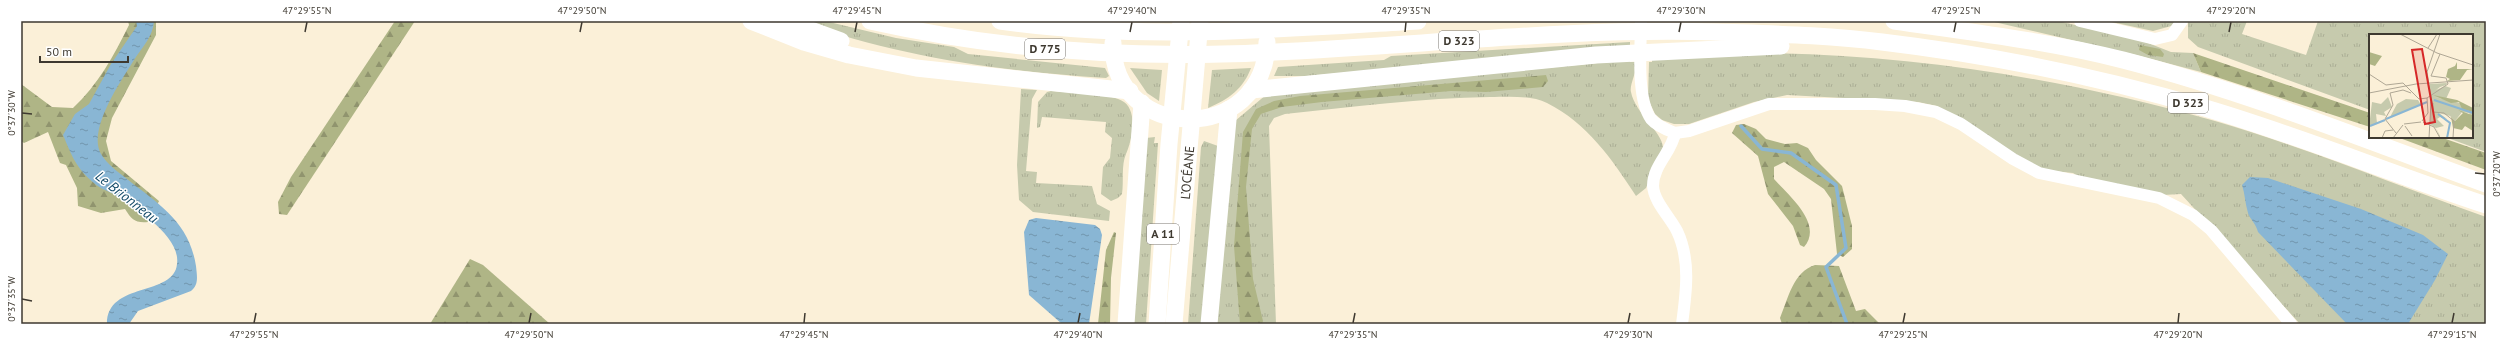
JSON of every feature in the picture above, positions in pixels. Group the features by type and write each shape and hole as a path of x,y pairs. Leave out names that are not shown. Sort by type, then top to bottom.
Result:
{"highway":[{"path":"751,21 804,42 849,55 916,68 949,70 1130,91"},
{"path":"786,21 851,44 949,70"},
{"name":"D 775","path":"870,21 954,38 1056,50 1152,55 1222,54"},
{"name":"D 775","path":"1000,21 1060,28 1156,34 1222,33 1418,21"},
{"path":"1116,21 1113,48 1119,72 1130,91 1142,103 1159,114 1185,120 1204,119 1229,110 1252,90 1262,70 1267,42 1264,21"},
{"name":"L’OCÉANE","path":"1158,324 1169,144 1182,21"},
{"name":"L’OCÉANE","path":"1174,324 1188,146 1200,21"},
{"name":"D 323","path":"1894,21 1998,36 2122,60 2322,123 2486,184"},
{"name":"D 323","path":"1222,54 1641,28 1879,41 1999,59 2121,85 2206,108 2314,143 2423,184 2486,205"},
{"path":"1252,90 1630,52 1755,46 1850,48 1879,41"},
{"path":"1126,324 1142,103"},
{"path":"1209,324 1229,110"}],"street":[{"path":"2080,21 2155,40 2172,35 2182,21"},
{"path":"1641,28 1641,92 1644,108 1652,120 1675,133 1688,131 1769,104 1875,104 1905,106 1936,112 1961,124 2013,159 2039,173 2158,198 2193,215 2211,230 2292,324"},
{"path":"1675,133 1674,143 1658,166 1653,185 1656,196 1678,231 1684,253 1686,275 1682,324"}],"green space":[{"path":"128,21 156,21 156,35 112,118 106,141 111,161 159,201 148,222 134,220 125,209 101,213 78,206 77,188 66,165 60,163 48,132 24,143 21,141 21,84 52,107 73,108 90,90 105,69 129,25"},
{"path":"395,21 415,21 287,215 279,214 278,202 291,177"},
{"path":"798,21 825,21 896,38 954,47 968,54 1105,68 1109,76 1106,78 1066,75 950,60 874,44"},
{"path":"1990,21 2058,21 2143,41 2171,52 2193,53 2201,72 2136,55"},
{"path":"2107,21 2177,21 2175,25 2153,31"},
{"path":"2188,21 2247,21 2242,34 2306,55 2318,21 2486,21 2486,152 2448,138 2473,138 2473,34 2369,34 2369,110 2198,47 2188,38"},
{"path":"1630,42 1630,48 1307,76 1274,76 1278,67 1384,60 1391,56"},
{"path":"2140,45 2160,49 2164,54 2163,57 2148,55 2139,50"},
{"path":"1757,53 1815,54 1873,58 1931,64 2045,81 2159,106 2215,121 2284,143 2351,167 2486,217 2486,322 2485,324 2300,324 2181,194 2163,195 2081,178 2073,173 2043,170 2017,156 1937,106 1918,102 1787,95 1754,102 1689,124 1674,124 1662,120 1655,114 1648,99 1649,62 1652,62 1652,59"},
{"path":"2193,53 2369,113 2369,127 2201,72"},
{"path":"1630,60 1630,62 1637,62 1631,89 1633,100 1662,141 1663,147 1646,188 1636,196 1598,143 1586,131 1561,111 1541,100 1519,97 1490,97 1413,101 1285,114 1274,118 1269,126 1276,324 1216,324 1235,121 1267,94"},
{"path":"1130,68 1162,70 1159,101 1147,93"},
{"path":"1251,68 1244,82 1239,88 1229,97 1208,108 1212,70"},
{"path":"1546,75 1548,81 1543,87 1486,92 1451,91 1322,102 1282,107 1261,114 1252,129 1246,187 1253,279 1263,321 1262,324 1240,324 1234,246 1243,132 1256,109 1274,101 1300,96"},
{"path":"1021,89 1037,90 1032,99 1026,171 1037,172 1036,183 1092,186 1097,204 1110,211 1109,221 1033,212 1019,200 1017,165"},
{"path":"1051,91 1109,96 1124,102 1128,107 1132,119 1132,134 1124,158 1122,194 1118,198 1111,201 1101,194 1103,167 1110,158 1112,138 1105,132 1106,122 1042,117 1040,127 1037,128 1038,102 1047,92"},
{"path":"1744,124 1756,129 1766,139 1785,144 1797,143 1808,148 1816,160 1842,186 1852,226 1852,249 1843,257 1837,254 1831,199 1824,189 1784,162 1774,167 1774,179 1795,201 1807,220 1810,229 1809,238 1804,247 1800,245 1793,226 1768,194 1758,156 1732,133 1736,125"},
{"path":"1155,137 1154,143 1158,143 1146,324 1131,324 1146,138"},
{"path":"2400,138 2443,138 2486,153 2486,170"},
{"path":"1204,141 1218,146 1203,324 1188,324 1201,147"},
{"path":"1114,232 1116,233 1111,278 1110,324 1098,324 1106,250"},
{"path":"470,259 483,265 550,324 430,324"},
{"path":"1815,265 1839,266 1856,311 1865,309 1880,324 1782,324 1780,318 1792,287 1801,274"}],"water":[{"name":"Le Brionneau","path":"136,21 154,21 152,32 147,42 121,80 107,106 98,132 98,144 103,158 109,164 151,197 180,226 192,251 196,266 197,280 194,289 191,291 138,311 129,324 107,324 110,310 118,301 128,295 165,281 173,274 177,264 176,254 172,243 165,234 155,224 134,208 115,195 96,185 83,172 75,161 63,135 75,114 89,104 111,64 137,26"},
{"path":"2250,177 2268,178 2361,209 2423,235 2448,254 2435,280 2408,324 2347,324 2258,232 2248,213 2242,185"},
{"path":"1036,218 1095,225 1100,229 1102,235 1089,324 1062,324 1029,295 1024,232 1029,220"}],"waterway":[{"path":"1741,126 1762,149 1791,153 1836,185 1846,248 1826,267 1847,324"}]}
